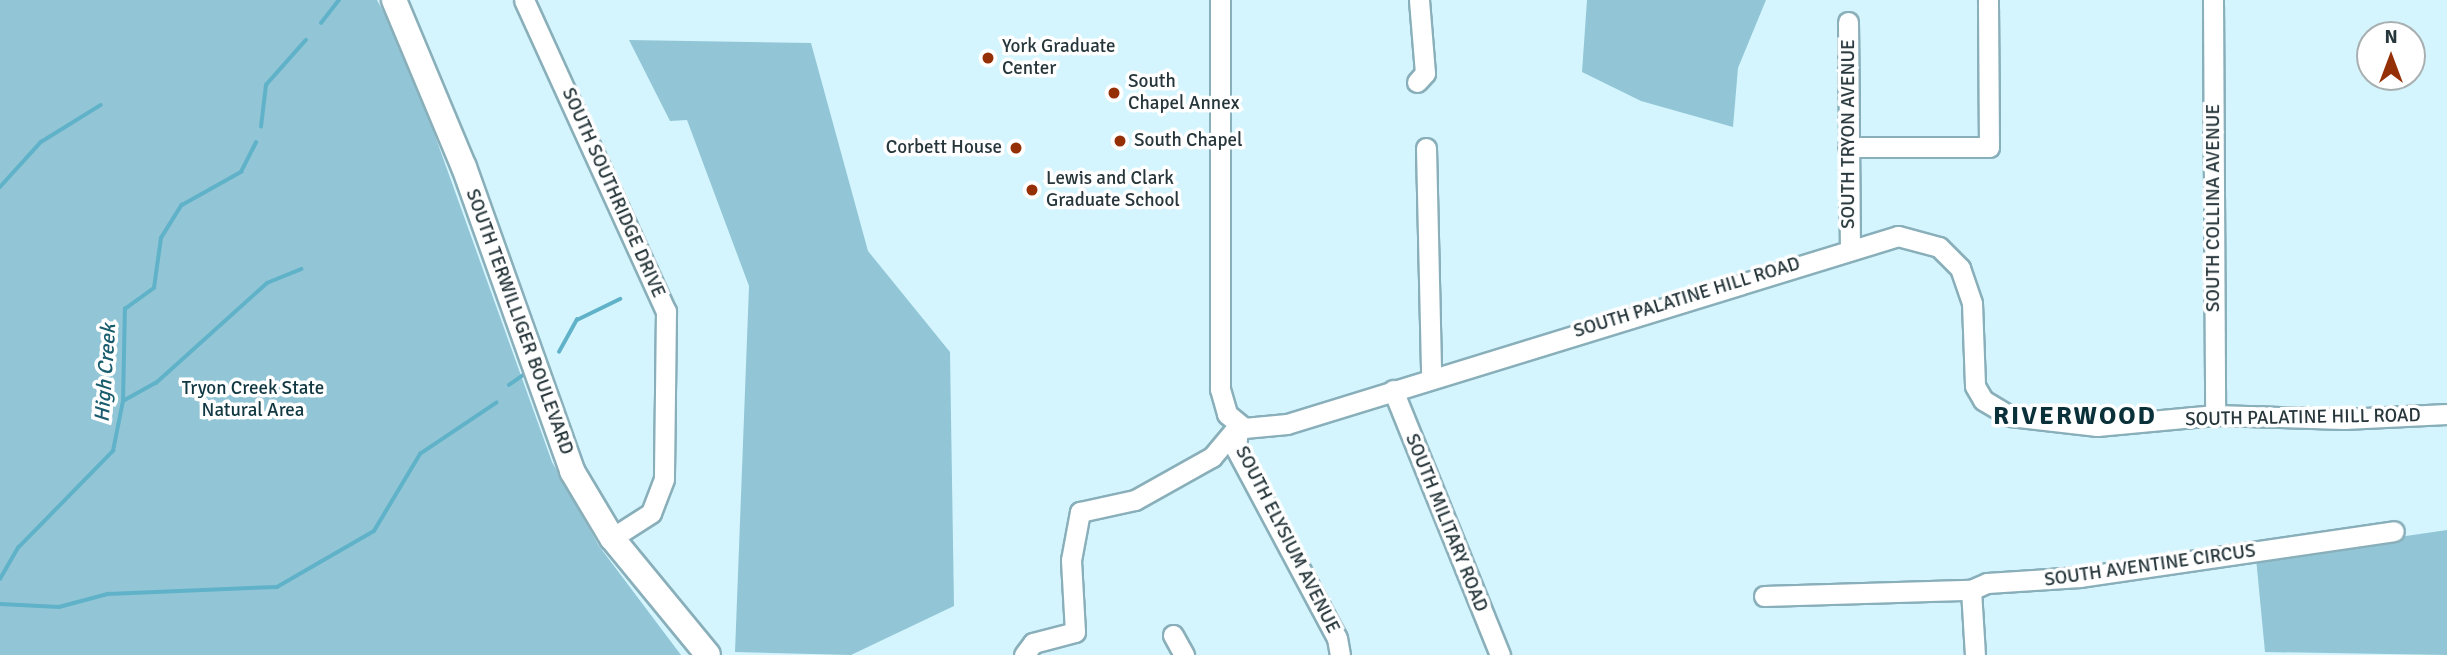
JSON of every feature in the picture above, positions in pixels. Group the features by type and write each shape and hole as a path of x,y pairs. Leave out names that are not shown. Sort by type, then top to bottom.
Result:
{"main road":[{"name":"SOUTH TERWILLIGER BOULEVARD","path":"394,0 464,167 555,432 612,538 708,655"}],"street":[{"name":"SOUTH SOUTHRIDGE DRIVE","path":"524,0 666,311 662,488 651,513 612,538"},
{"path":"1024,655 1033,643 1068,638 1076,625 1071,560 1080,512 1135,500 1212,457 1238,426 1227,414 1220,389 1220,0"},
{"path":"1417,82 1425,73 1419,0"},
{"path":"1848,147 1989,148 1988,0"},
{"name":"SOUTH COLLINA AVENUE","path":"2213,0 2215,415"},
{"name":"SOUTH TRYON AVENUE","path":"1848,22 1850,247"},
{"path":"1426,148 1431,377"},
{"name":"SOUTH PALATINE HILL ROAD","path":"1238,426 1271,428 1850,247 1912,236 1953,259 1970,292 1975,386 1999,412 2081,426 2215,415 2344,419 2447,414"},
{"name":"SOUTH MILITARY ROAD","path":"1393,390 1500,655"},
{"name":"SOUTH ELYSIUM AVENUE","path":"1238,426 1236,449 1337,638 1340,655"},
{"name":"SOUTH AVENTINE CIRCUS","path":"1764,596 1972,590 1987,583 2080,577 2394,531"},
{"path":"1972,590 1975,655"},
{"path":"1172,635 1184,655"}],"green space":[{"name":"Tryon Creek State Natural Area","path":"0,0 377,0 405,52 552,462 599,546 681,655 0,655"},
{"path":"1587,0 1766,0 1738,68 1733,127 1641,101 1582,72"},
{"path":"629,40 811,43 868,251 950,352 954,606 851,655 735,652 749,286 687,120 670,121"},
{"path":"2447,530 2447,655 2265,652 2256,558"}],"waterway":[{"path":"321,23 339,0"},
{"path":"261,127 266,85 306,40"},
{"path":"0,187 41,142 101,105"},
{"name":"High Creek","path":"0,579 18,548 113,451 123,401 125,309 154,288 161,238 182,205 241,172 256,143"},
{"path":"123,401 156,383 267,283 301,269"},
{"path":"559,352 577,320 620,299"},
{"path":"509,385 526,373"},
{"path":"0,604 59,607 108,594 277,587 374,531 420,454 496,403"}],"place":[{"name":"York Graduate Center","path":"988,58"},
{"name":"South Chapel Annex","path":"1114,93"},
{"name":"South Chapel","path":"1120,141"},
{"name":"Corbett House","path":"1016,148"},
{"name":"Lewis and Clark Graduate School","path":"1032,190"}],"district":[{"name":"RIVERWOOD","path":"2075,417"}]}
